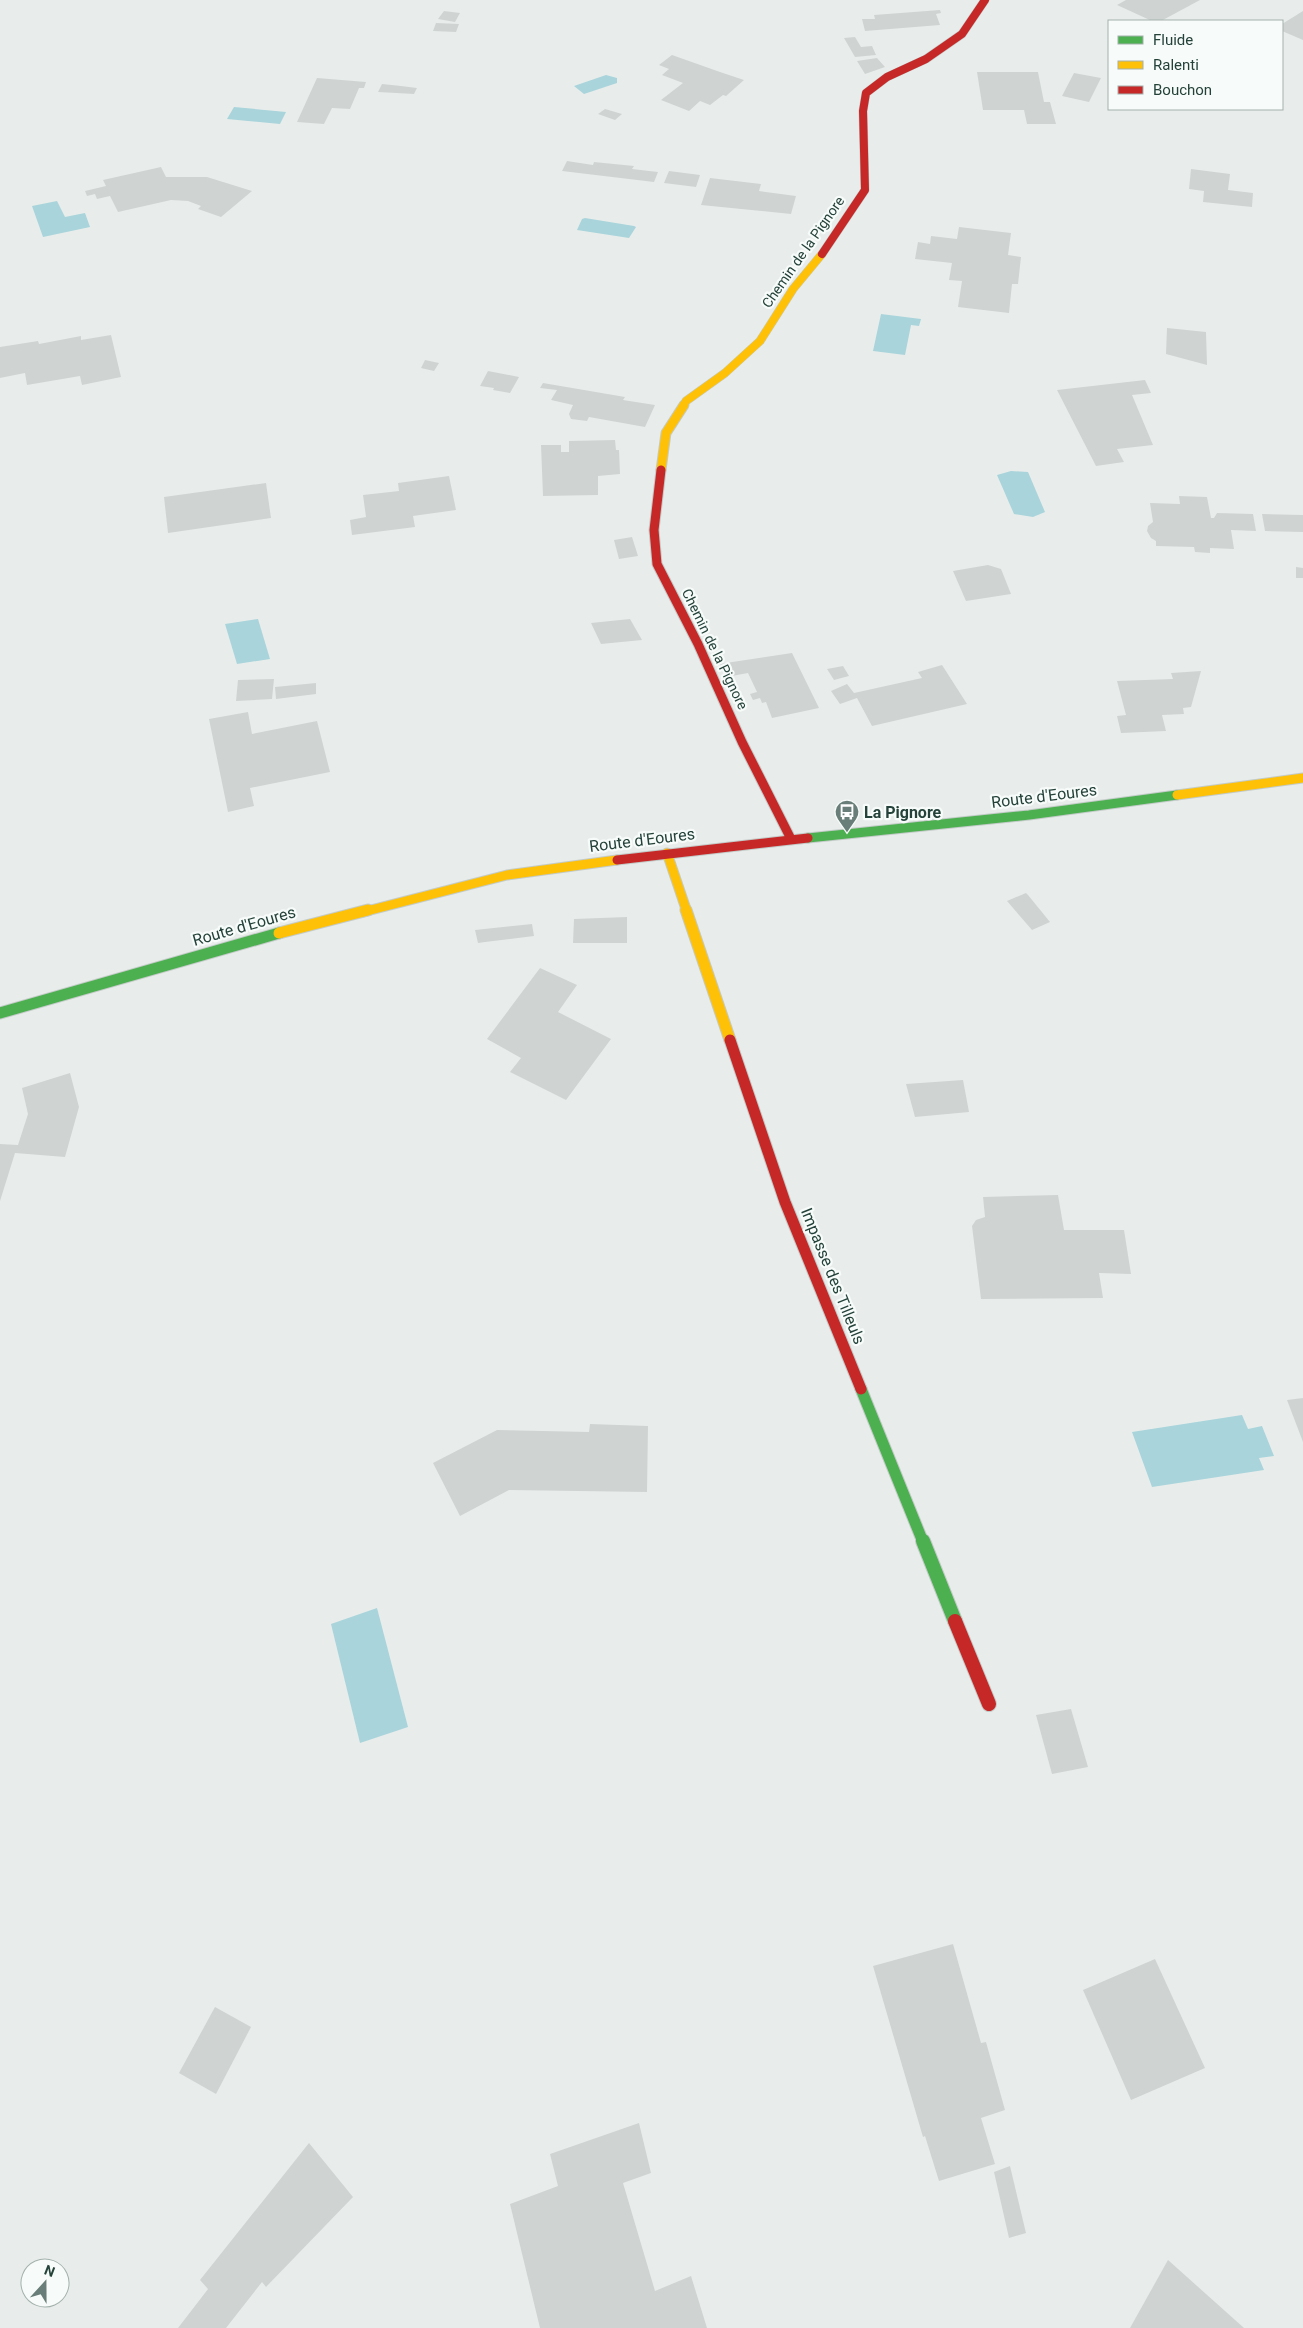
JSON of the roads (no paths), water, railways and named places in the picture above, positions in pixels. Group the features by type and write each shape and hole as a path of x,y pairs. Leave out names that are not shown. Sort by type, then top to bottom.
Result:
{"street":[{"name":"Chemin de la Pignore","path":"791,839 742,742 698,644 657,564 654,530 666,433 686,401 725,373 760,341 792,289 828,248 865,190 863,111 866,93 887,77 926,59 962,34 979,6 985,0"},
{"name":"Route d'Eoures","path":"0,1013 323,920 507,875 667,853 1029,816 1303,778"},
{"name":"Impasse des Tilleuls","path":"667,853 785,1202 989,1704"}],"water":[{"path":"606,75 617,78 617,83 584,94 574,86"},
{"path":"234,107 286,112 280,124 227,119"},
{"path":"57,201 65,217 85,213 90,227 43,237 32,206"},
{"path":"582,219 636,227 629,238 577,230"},
{"path":"881,314 921,319 919,326 911,325 905,355 873,351"},
{"path":"1011,471 1028,472 1045,512 1033,517 1014,514 997,475"},
{"path":"258,619 270,659 237,664 225,624"},
{"path":"1242,1415 1248,1429 1262,1426 1274,1456 1259,1458 1264,1470 1152,1487 1132,1432"},
{"path":"377,1608 408,1727 360,1743 331,1624"}],"place":[{"name":"La Pignore","path":"847,833"}]}
